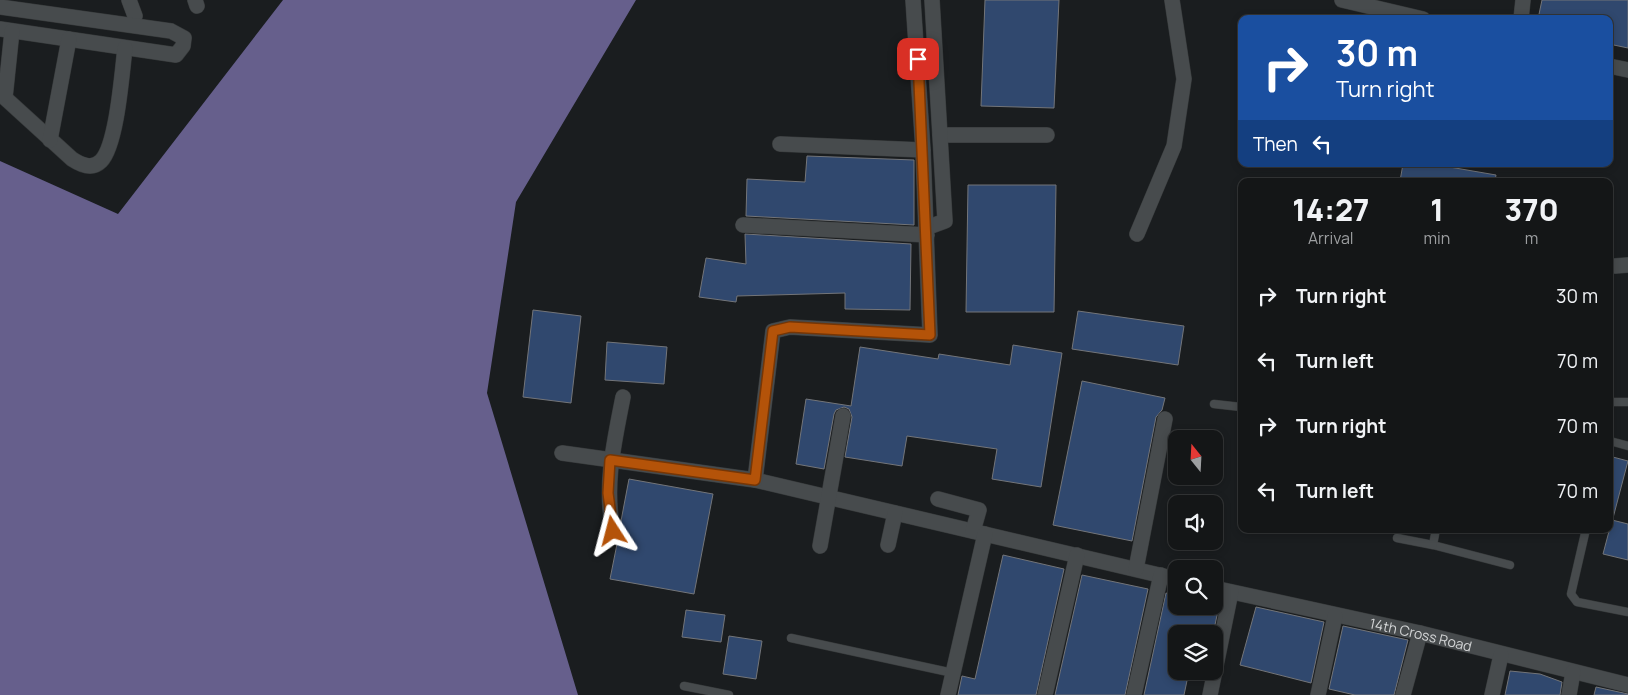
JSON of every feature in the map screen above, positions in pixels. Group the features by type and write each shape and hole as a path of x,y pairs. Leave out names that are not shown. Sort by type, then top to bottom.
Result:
{"street":[{"path":"129,0 135,16"},
{"path":"755,480 773,331 790,327 930,335 923,150 913,0"},
{"path":"743,225 927,232 944,221 932,0"},
{"path":"1137,234 1174,146 1183,88 1184,78 1172,0"},
{"path":"1342,0 1407,15"},
{"path":"1521,15 1523,0"},
{"path":"0,7 171,31 184,38 183,46 176,55 6,30 4,98 50,140 83,166 96,164 101,161 108,149 113,131 125,48"},
{"path":"50,140 69,39"},
{"path":"1613,67 1628,70"},
{"path":"940,136 1047,135"},
{"path":"780,144 923,150"},
{"path":"613,531 608,493 610,460 623,398"},
{"path":"820,546 843,416"},
{"path":"1136,569 1165,419"},
{"path":"562,453 755,480 1168,577"},
{"path":"938,498 979,510 979,533 948,695"},
{"path":"888,545 895,513"},
{"path":"1045,695 1077,556"},
{"path":"1134,695 1161,575"},
{"name":"14th Cross Road","path":"1223,590 1420,633 1501,655 1628,685"},
{"path":"1210,695 1231,592"},
{"path":"1318,695 1335,616"},
{"path":"1404,695 1420,633"},
{"path":"1492,695 1501,655"},
{"path":"1569,695 1573,672"}],"lane":[{"path":"1613,402 1628,402"},
{"path":"1214,404 1238,407"},
{"path":"1613,443 1628,446"},
{"path":"1433,545 1435,533"},
{"path":"1585,533 1571,594 1577,602 1628,612"},
{"path":"1397,538 1433,545 1510,565"},
{"path":"791,638 953,673"},
{"path":"684,686 729,695"}],"shaded area":[{"path":"283,0 636,0 516,202 487,393 578,695 0,695 0,161 118,214"}],"building":[{"path":"985,0 1059,0 1054,108 981,106"},
{"path":"1542,0 1628,0 1628,48 1613,45 1613,15 1539,15"},
{"path":"807,156 914,160 914,225 746,216 747,179 805,182"},
{"path":"1402,167 1449,167 1496,175 1496,178 1401,178"},
{"path":"968,185 1056,185 1054,312 966,312"},
{"path":"745,234 911,244 910,310 845,309 845,293 737,296 736,302 699,297 706,258 746,264"},
{"path":"533,310 581,316 571,403 523,397"},
{"path":"1078,311 1184,326 1178,365 1072,349"},
{"path":"607,342 667,347 664,384 605,380"},
{"path":"1013,345 1062,353 1041,487 992,479 997,449 907,436 902,466 845,457 852,417 849,409 844,407 836,410 834,414 824,469 796,464 806,399 851,406 860,347 938,359 939,354 1010,365"},
{"path":"1082,381 1165,398 1162,410 1156,417 1132,541 1053,525"},
{"path":"1613,457 1628,461 1613,518"},
{"path":"629,479 713,494 694,594 610,579 618,539 622,534 621,521"},
{"path":"1613,520 1628,524 1628,560 1603,554 1609,533 1613,533"},
{"path":"1003,555 1064,569 1036,695 958,695 962,676 975,679"},
{"path":"1082,575 1148,589 1125,695 1055,695"},
{"path":"1166,593 1168,594 1168,615 1217,615 1215,625 1168,625 1168,680 1187,680 1184,695 1144,695"},
{"path":"1256,607 1324,622 1311,683 1240,665"},
{"path":"686,610 725,615 721,642 682,637"},
{"path":"1343,626 1408,640 1394,695 1355,695 1329,689"},
{"path":"729,636 762,641 756,679 723,674"},
{"path":"1510,671 1540,674 1562,682 1560,695 1505,695"},
{"path":"1596,687 1628,694 1628,695 1594,695"}],"route":[{"path":"613,531 608,493 610,460 755,480 773,331 790,327 930,335 923,139 918,59"}]}
